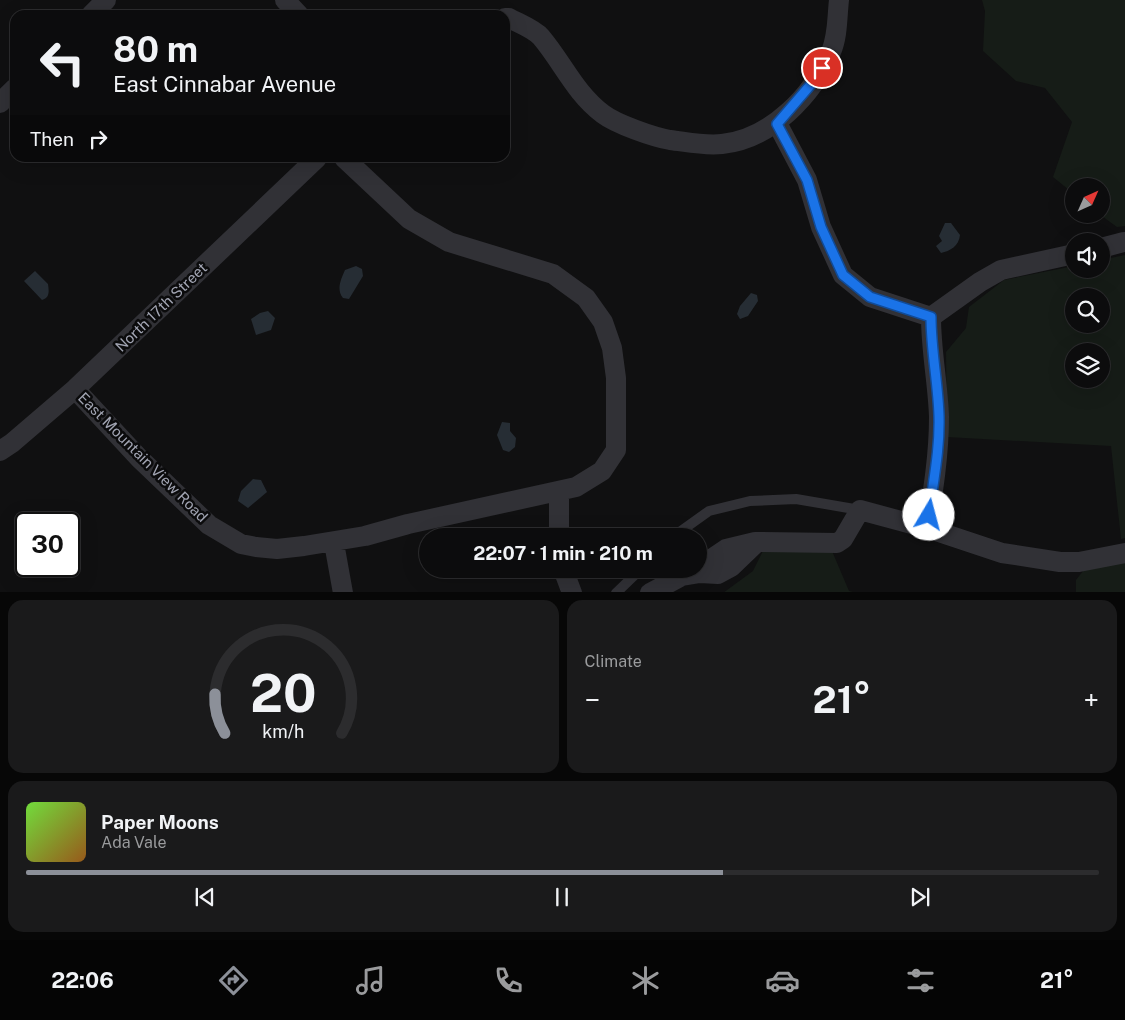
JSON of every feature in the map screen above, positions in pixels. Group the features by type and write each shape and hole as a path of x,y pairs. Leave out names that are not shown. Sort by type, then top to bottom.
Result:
{"street":[{"path":"96,10 106,0"},
{"path":"285,0 294,10"},
{"path":"510,19 540,36 573,84 604,115 656,138 696,145 724,144 747,137 777,124 813,82 831,53 836,36 838,0"},
{"path":"0,103 10,93"},
{"path":"777,124 807,180 821,227 843,275 870,297 931,317"},
{"name":"North 17th Street","path":"0,451 75,389 313,162"},
{"name":"East Mountain View Road","path":"75,389 175,494 222,535 241,544 256,547 277,549 334,543 408,524 576,487 602,471 616,450 616,378 612,348 603,322 586,298 553,274 449,242 409,219 348,162"},
{"path":"1110,246 1124,242"},
{"path":"931,317 980,282 1001,270 1065,256"},
{"path":"927,528 938,461 939,423 931,346 931,317"},
{"path":"558,528 559,491"},
{"path":"707,572 718,574 731,567 757,542 837,543 843,539 860,510 927,528 1002,552 1060,562 1079,562 1125,553"},
{"path":"334,543 343,592"},
{"path":"567,578 572,592"},
{"path":"650,592 678,578"}],"lane":[{"path":"685,528 709,511 750,501 796,499 860,510"},
{"path":"616,592 631,578"}],"shaded area":[{"path":"982,0 1125,0 1125,226 1117,227 1110,222 1110,178 1065,178 1065,187 1053,177 1072,122 1045,88 1016,81 983,51 985,11"},
{"path":"945,223 951,223 960,235 954,247 941,253 936,246 942,241 939,236"},
{"path":"1125,255 1125,538 1121,539 1111,446 947,437 946,352 966,328 969,307 1004,280 1065,268 1065,278 1110,278 1110,258"},
{"path":"356,266 362,269 363,276 349,299 343,298 340,292 342,277 345,270"},
{"path":"35,271 48,284 48,296 42,300 24,281"},
{"path":"751,293 757,295 758,301 748,316 740,319 737,314 740,306"},
{"path":"268,311 275,318 271,330 256,335 251,319 260,313"},
{"path":"502,422 510,423 510,431 516,438 515,447 509,452 503,450 497,435"},
{"path":"253,479 261,480 267,492 248,508 238,501 241,491"},
{"path":"764,549 832,551 849,591 853,592 724,592 753,571"},
{"path":"1125,559 1125,592 1076,592 1076,580 1087,566"}],"route":[{"path":"822,68 802,96 777,124 807,180 818,221 843,275 870,297 931,317 931,346 939,415 938,461 929,515"}]}
